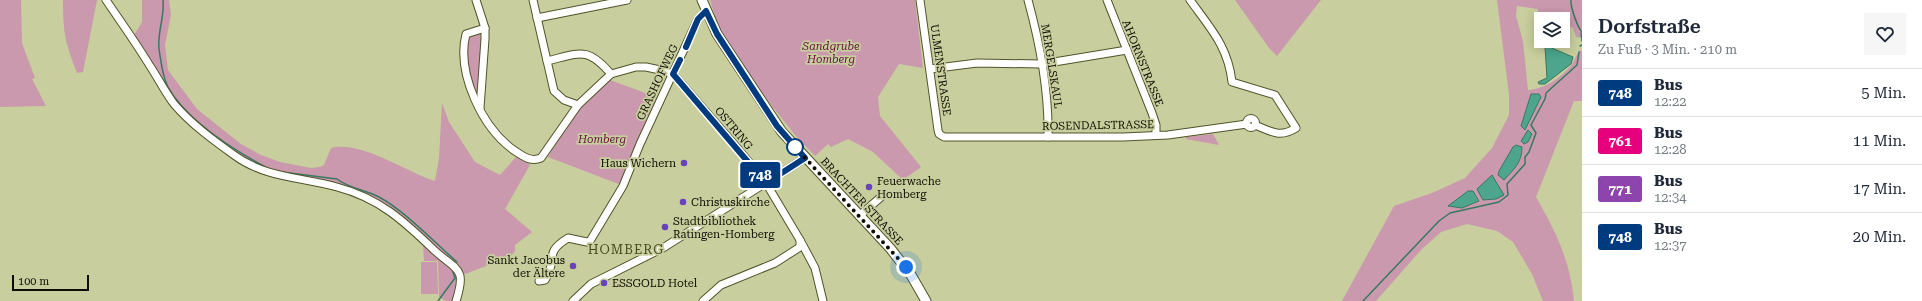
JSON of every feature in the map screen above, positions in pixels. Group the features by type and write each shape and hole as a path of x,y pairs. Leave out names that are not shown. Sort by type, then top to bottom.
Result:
{"main road":[{"name":"BRACHTER STRASSE","path":"702,0 717,34 773,120 805,158 900,260 917,284 926,301"}],"street":[{"path":"106,0 165,91 185,115 202,131 235,156 266,172 337,187 361,195 386,208 411,227 457,269 462,282 456,301"},
{"path":"476,0 485,28 480,108"},
{"path":"533,0 554,91 560,98 578,105"},
{"path":"537,18 598,3 627,0"},
{"name":"ULMENSTRASSE","path":"920,0 938,130 941,136 948,137"},
{"name":"MERGELSKAUL","path":"1028,0 1037,34 1042,64 1048,116 1048,137"},
{"name":"AHORNSTRASSE","path":"1107,0 1156,125 1156,135"},
{"name":"ROSENDALSTRASSE","path":"948,137 1123,137 1168,135 1246,124 1247,121 1251,119 1255,121 1255,125 1282,134 1288,134 1296,128 1275,95 1232,82 1230,69 1215,33 1190,0"},
{"name":"GRASHOFWEG","path":"539,281 545,280 552,271 552,254 556,246 568,238 587,242 590,241 623,186 640,144 698,19 706,11"},
{"path":"485,28 466,34 465,59 468,80 476,102 492,129 505,143 523,157 536,160 541,158 578,105 611,74 628,69 646,67 673,74"},
{"path":"930,69 977,63 1042,64 1126,50"},
{"path":"547,61 580,53 589,54 611,74"},
{"name":"OSTRING","path":"673,74 766,183 815,268 823,301"},
{"path":"572,301 591,284 613,271 664,248 805,158"},
{"path":"859,216 881,196"},
{"path":"703,301 721,285 764,268 796,250 800,247 800,240"}],"green space":[{"path":"0,0 21,0 22,43 35,78 32,79 46,106 0,107"},
{"path":"63,0 97,0 83,72 77,73 67,45 64,29"},
{"path":"142,0 169,0 171,15 165,45 168,70 197,109 241,144 261,155 280,162 311,168 324,165 331,148 343,147 356,149 383,158 435,181 439,158 442,103 449,122 475,162 500,175 516,157 530,165 505,209 532,232 515,245 515,251 507,261 502,260 465,274 377,201 260,168 221,145 175,103 133,37 142,22"},
{"name":"Sandgrube Homberg","path":"710,0 915,0 923,68 899,64 878,97 880,116 921,167 903,180 873,152 848,139 831,147 828,144 815,156 795,135 749,77 718,26"},
{"path":"1235,0 1321,0 1277,56 1269,48"},
{"path":"1497,0 1582,0 1582,38 1576,37 1573,28 1570,26 1570,12 1538,12 1538,9 1517,6 1516,16 1523,41 1528,90 1553,82 1572,64 1580,50 1582,51 1582,101 1574,101 1536,197 1556,234 1561,247 1569,272 1574,301 1543,301 1532,274 1513,242 1497,231 1467,224 1441,232 1421,250 1376,301 1342,301 1394,206 1432,193 1465,178 1492,148 1509,115 1509,95","holes":["1468,191 1473,191 1479,200 1449,206"]},
{"path":"478,33 483,36 479,102 470,78 466,50 469,34"},
{"name":"Homberg","path":"610,80 659,98 621,185 548,157 582,104"},
{"path":"1213,134 1219,145 1186,139 1186,137"},
{"path":"423,243 454,271 458,279 452,301 446,301 439,297 438,261 424,261"},
{"path":"421,262 437,262 438,294 421,294"}],"water":[{"path":"1545,48 1552,48 1573,57 1571,64 1545,84 1539,84 1538,82 1547,78"},
{"path":"1531,94 1539,94 1541,97 1525,130 1521,126"},
{"path":"1528,130 1532,134 1528,142 1524,144 1521,141"},
{"path":"1516,145 1522,147 1521,157 1517,165 1504,180 1498,175 1499,171 1513,147"},
{"path":"1492,175 1504,195 1496,199 1483,200 1477,189"},
{"path":"1468,191 1473,191 1479,201 1462,208 1448,206"}],"waterway":[{"path":"163,0 159,49 166,83 176,100 212,134 240,153 267,168"},
{"path":"1571,0 1578,26 1582,32"},
{"path":"1581,33 1582,41"},
{"path":"1363,301 1439,221 1450,213 1499,202 1508,195 1507,184 1525,164 1525,157 1529,152 1536,133 1531,125 1545,99 1546,93 1577,65 1579,52"},
{"path":"282,172 337,179 346,185 379,197 409,218 457,262"},
{"path":"438,301 455,278 452,269"}],"bus line":[{"name":"748","path":"680,60 673,74 707,112 766,183 805,158 777,126 717,34 706,11 698,19 686,47"}],"place":[{"name":"Haus Wichern","path":"684,163"},
{"name":"Feuerwache Homberg","path":"869,187"},
{"name":"Christuskirche","path":"683,202"},
{"name":"Stadtbibliothek Ratingen-Homberg","path":"665,227"},
{"name":"Sankt Jacobus der Ältere","path":"573,266"},
{"name":"ESSGOLD Hotel","path":"604,283"}],"district":[{"name":"HOMBERG","path":"626,249"}],"route":[{"path":"795,147 906,267"}]}
